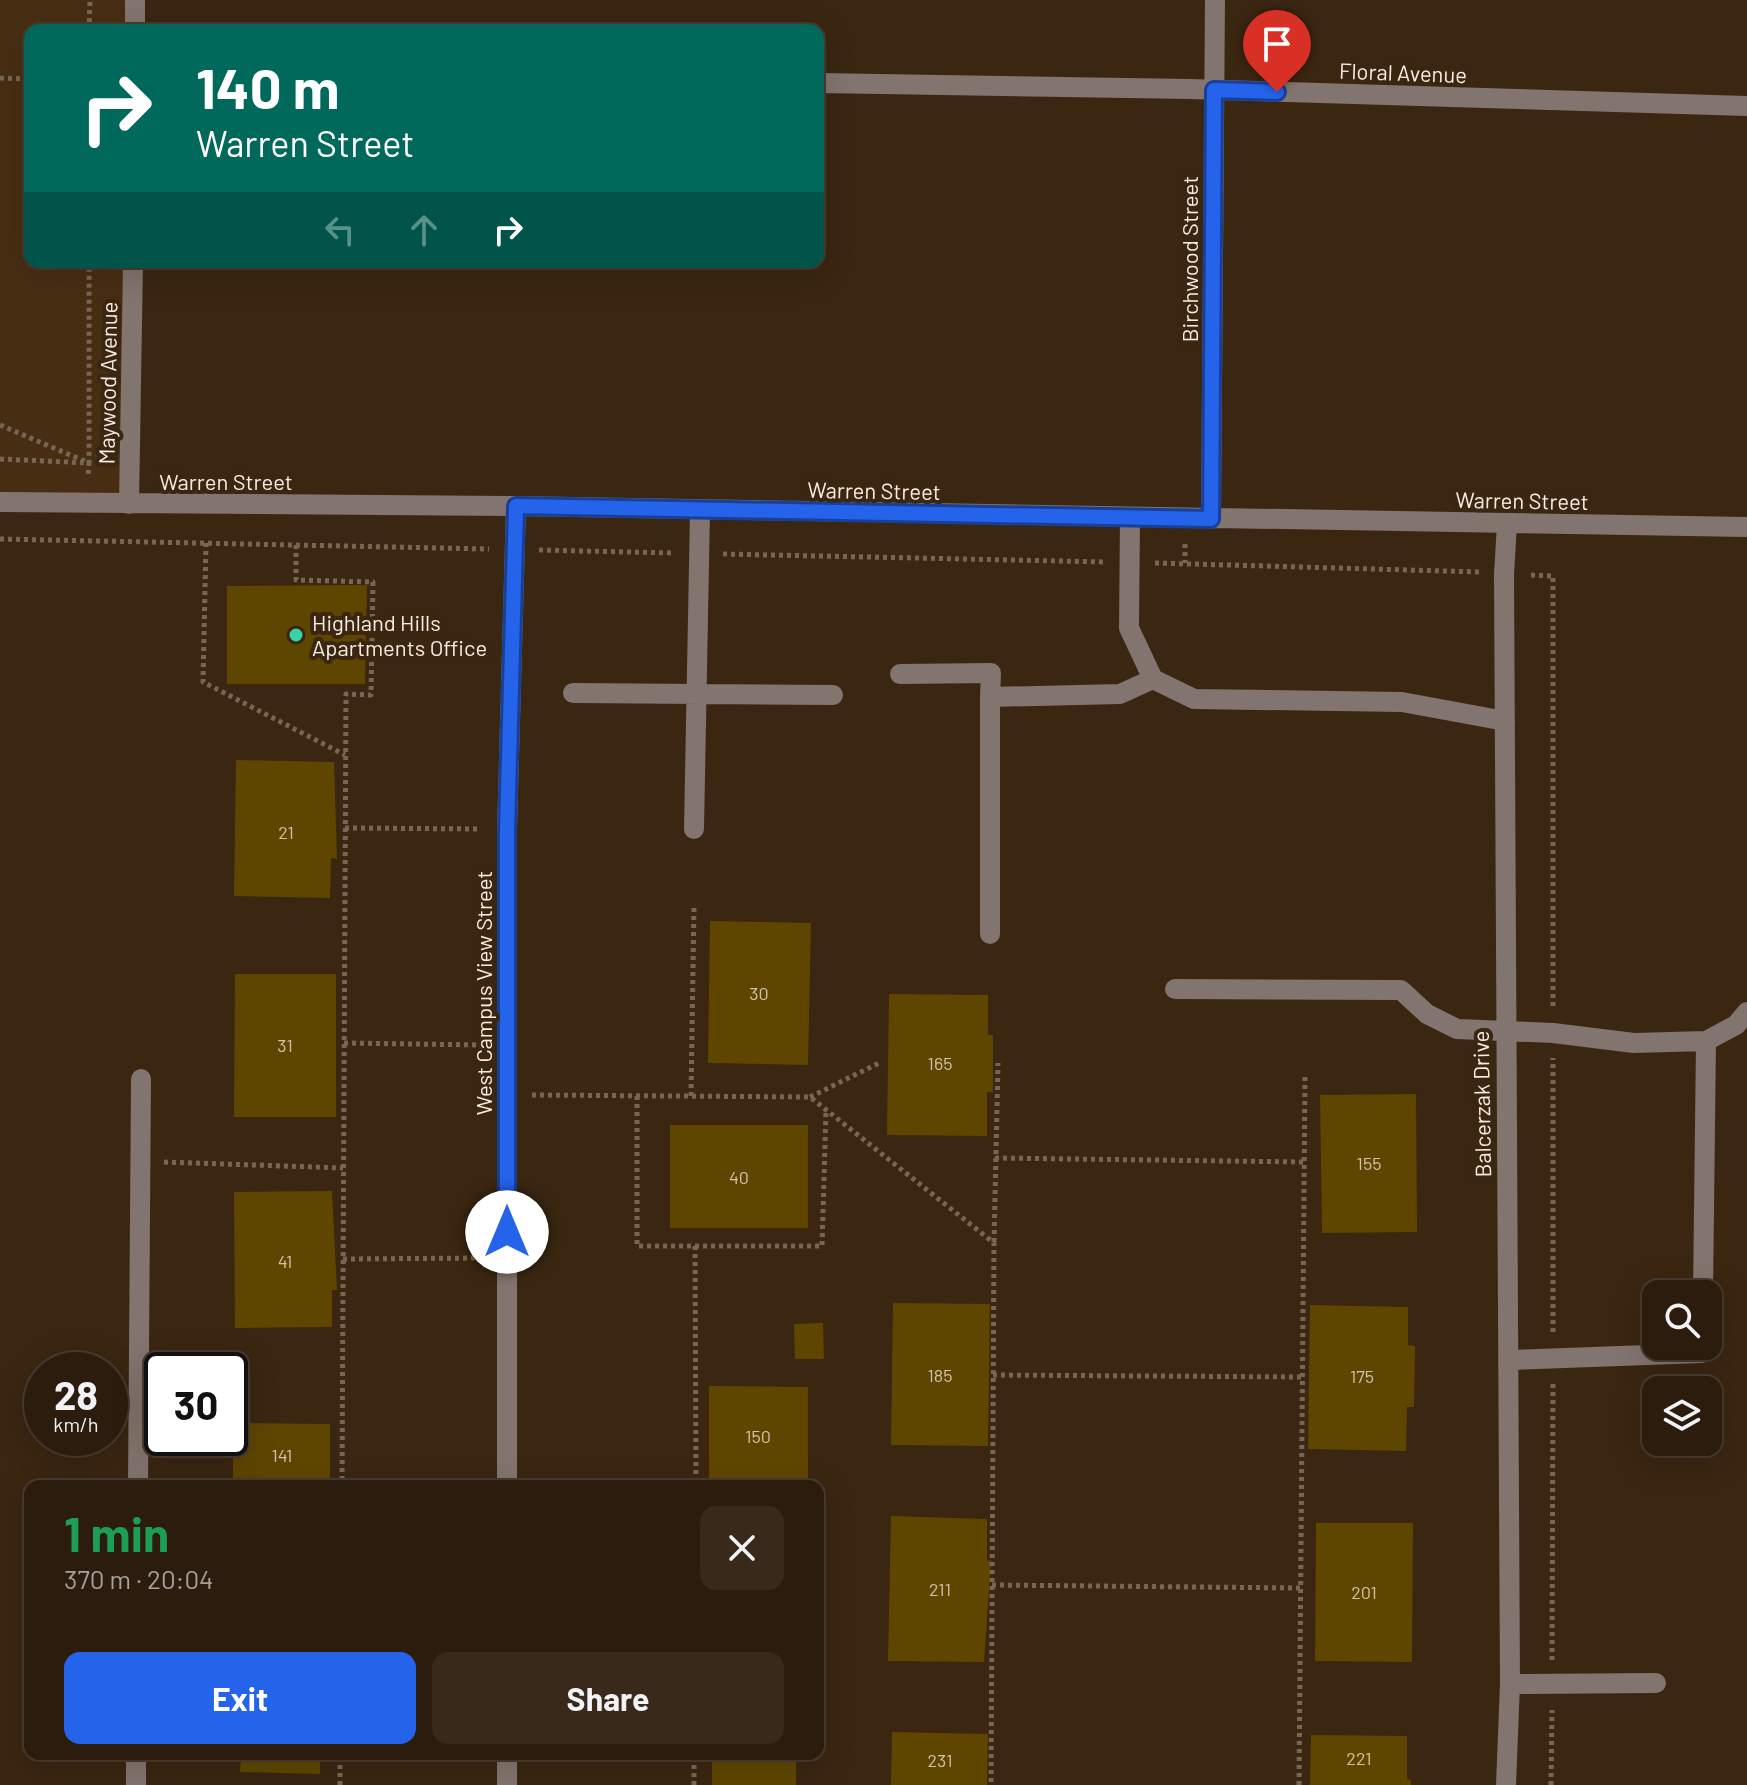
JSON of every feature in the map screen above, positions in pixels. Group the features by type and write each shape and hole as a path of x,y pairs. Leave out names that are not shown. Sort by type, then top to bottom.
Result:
{"street":[{"path":"135,0 135,24"},
{"name":"Birchwood Street","path":"1211,519 1215,0"},
{"name":"Floral Avenue","path":"824,83 1214,90 1747,106"},
{"name":"Maywood Avenue","path":"129,504 133,268"},
{"name":"Warren Street","path":"0,502 516,506 1747,527"},
{"name":"West Campus View Street","path":"507,1480 507,830 516,506"},
{"path":"694,829 700,511"},
{"path":"1130,518 1129,628 1153,679 1194,699 1402,702 1505,721"},
{"name":"Balcerzak Drive","path":"1506,1785 1510,1684 1504,1033 1504,574 1507,524"},
{"path":"900,674 991,673 990,934"},
{"path":"990,697 1120,694 1153,679"},
{"path":"573,693 833,695"},
{"path":"1175,989 1401,990 1427,1014 1457,1029 1553,1033 1634,1043 1706,1041 1736,1025 1747,1012"},
{"path":"1703,1280 1706,1041"},
{"path":"138,1480 141,1079"},
{"path":"1509,1360 1642,1355"},
{"path":"1510,1684 1656,1683"},
{"path":"136,1760 136,1785"},
{"path":"507,1760 507,1785"}],"path":[{"path":"89,24 90,0"},
{"path":"0,78 24,79"},
{"path":"89,268 89,463"},
{"path":"0,425 89,463"},
{"path":"0,459 89,463"},
{"path":"0,539 1444,569 1504,574"},
{"path":"206,543 203,682 345,755"},
{"path":"296,545 296,580 373,582 371,695 346,694 342,1480"},
{"path":"1551,1785 1553,576"},
{"path":"345,828 507,830"},
{"path":"691,1096 694,906"},
{"path":"344,1043 507,1046"},
{"path":"507,1094 810,1097 879,1063"},
{"path":"991,1785 998,1063"},
{"path":"1299,1785 1305,1074"},
{"path":"637,1095 637,1246 822,1246 826,1110"},
{"path":"810,1097 994,1243"},
{"path":"995,1158 1304,1162"},
{"path":"141,1161 343,1168"},
{"path":"695,1246 696,1480"},
{"path":"343,1259 507,1258"},
{"path":"993,1375 1302,1377"},
{"path":"992,1585 1301,1588"},
{"path":"340,1760 340,1785"},
{"path":"694,1760 694,1785"}],"shaded area":[{"path":"0,0 134,0 133,24 24,24 24,268 132,268 129,504 0,508"}],"building":[{"name":"Highland Hills Apartments Office","path":"367,585 365,684 227,684 227,586"},
{"path":"236,760 334,762 337,859 331,858 330,898 234,896"},
{"path":"710,921 811,923 808,1065 708,1063"},
{"path":"235,974 336,974 336,1117 234,1117"},
{"path":"889,994 988,995 988,1035 993,1035 993,1092 987,1092 987,1136 887,1135"},
{"path":"1416,1094 1417,1232 1322,1233 1320,1095"},
{"path":"670,1125 808,1125 808,1228 670,1228"},
{"path":"332,1191 337,1290 332,1290 332,1327 235,1328 234,1192"},
{"path":"893,1303 990,1304 988,1446 891,1445"},
{"path":"1310,1305 1408,1307 1408,1345 1415,1346 1414,1407 1407,1407 1406,1451 1308,1449"},
{"path":"823,1323 824,1359 795,1359 794,1324"},
{"path":"709,1386 808,1387 808,1480 709,1480"},
{"path":"248,1423 330,1424 330,1480 233,1480 233,1456 248,1456"},
{"path":"891,1516 987,1519 987,1561 991,1560 984,1662 888,1661"},
{"path":"1316,1523 1413,1523 1412,1662 1315,1661"},
{"path":"892,1732 988,1734 987,1785 891,1785"},
{"path":"1311,1735 1407,1736 1407,1779 1411,1780 1411,1785 1310,1785"},
{"path":"241,1760 320,1760 320,1774 240,1772"},
{"path":"712,1760 796,1761 796,1785 712,1785"}],"place":[{"name":"Highland Hills Apartments Office","path":"296,635"}],"route":[{"path":"507,1232 507,830 516,506 1211,519 1214,90 1277,92"}]}
